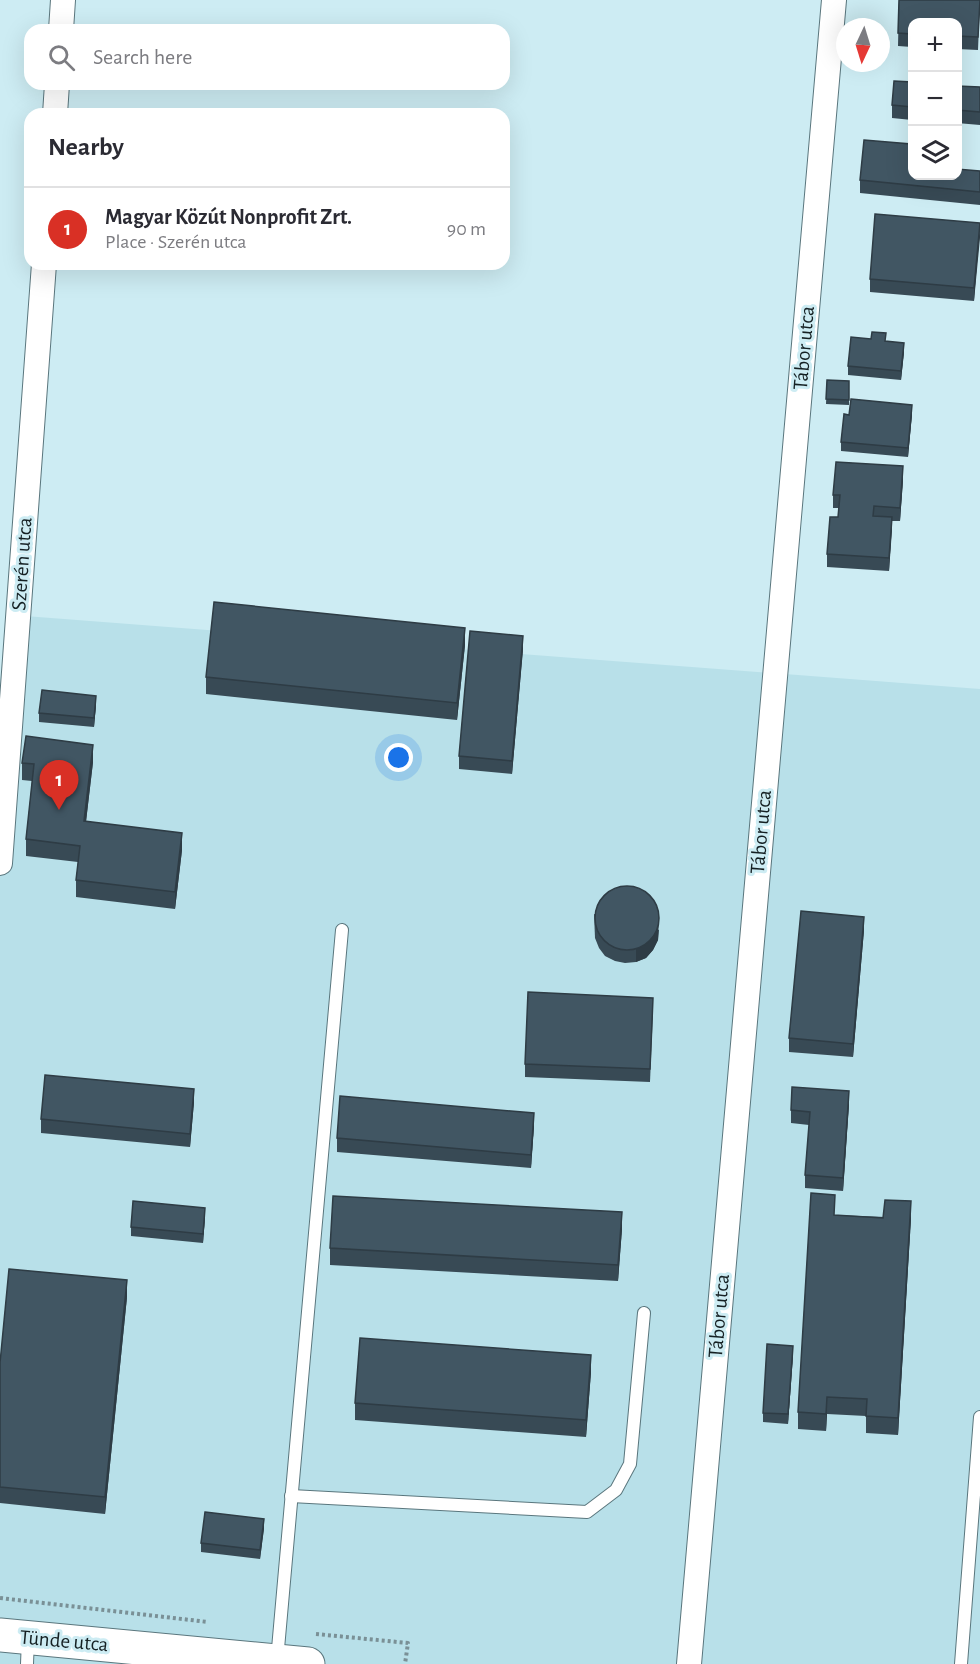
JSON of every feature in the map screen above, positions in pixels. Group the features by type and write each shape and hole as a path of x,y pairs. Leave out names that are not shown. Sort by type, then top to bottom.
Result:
{"street":[{"path":"61,24 63,0"},
{"name":"Tábor utca","path":"689,1664 834,0"},
{"path":"55,108 57,90"},
{"name":"Szerén utca","path":"0,863 44,270"},
{"name":"Tünde utca","path":"18,1645 288,1652"}],"lane":[{"path":"288,1652 291,1496 342,930"},
{"path":"291,1496 587,1512 616,1490 630,1464 644,1313"},
{"path":"961,1664 980,1419"}],"path":[{"path":"0,1598 209,1622"},
{"path":"288,1652 408,1643 405,1664"}],"shaded area":[{"path":"25,616 980,689 980,1664 0,1664 0,755"}],"building":[{"path":"899,0 980,0 978,37 962,36 962,18 908,18 908,34 898,33"},
{"path":"894,81 908,82 908,107 892,105"},
{"path":"962,86 980,87 980,112 962,110"},
{"path":"864,140 908,144 908,180 962,180 962,169 980,171 980,192 860,180"},
{"path":"875,214 980,223 974,288 870,279"},
{"path":"872,332 886,333 885,341 904,343 901,371 848,366 851,337 871,339"},
{"path":"827,380 849,381 849,400 826,399"},
{"path":"851,399 912,405 908,448 841,442 844,414 849,415"},
{"path":"836,462 903,466 900,508 874,506 873,516 892,517 889,558 827,554 830,517 838,517 840,495 833,495"},
{"path":"214,602 465,628 457,703 206,677"},
{"path":"470,631 523,636 512,761 459,756"},
{"path":"42,690 96,696 94,718 39,713"},
{"path":"26,736 93,745 84,821 182,833 175,892 76,880 80,846 26,839 34,764 22,763"},
{"path":"621,886 633,886 650,895 657,906 659,918 657,930 650,941 633,950 621,950 609,945 600,936 595,924 595,912 600,900 609,891"},
{"path":"801,911 864,917 853,1044 789,1038"},
{"path":"528,992 653,998 650,1069 525,1064"},
{"path":"45,1075 194,1089 190,1134 41,1119"},
{"path":"792,1087 849,1091 843,1178 805,1175 810,1112 791,1110"},
{"path":"340,1096 534,1113 531,1155 337,1138"},
{"path":"811,1193 835,1195 834,1215 883,1218 885,1200 911,1201 898,1418 866,1416 867,1399 827,1397 826,1414 798,1412"},
{"path":"333,1196 622,1212 618,1265 330,1248"},
{"path":"133,1201 205,1208 203,1234 131,1227"},
{"path":"9,1269 127,1280 105,1497 0,1487 0,1363"},
{"path":"360,1338 591,1355 586,1420 355,1403"},
{"path":"767,1344 793,1346 788,1414 763,1413"},
{"path":"205,1512 264,1519 260,1550 201,1543"}],"place":[{"name":"Magyar Közút Nonprofit Zrt.","path":"59,810"}]}
